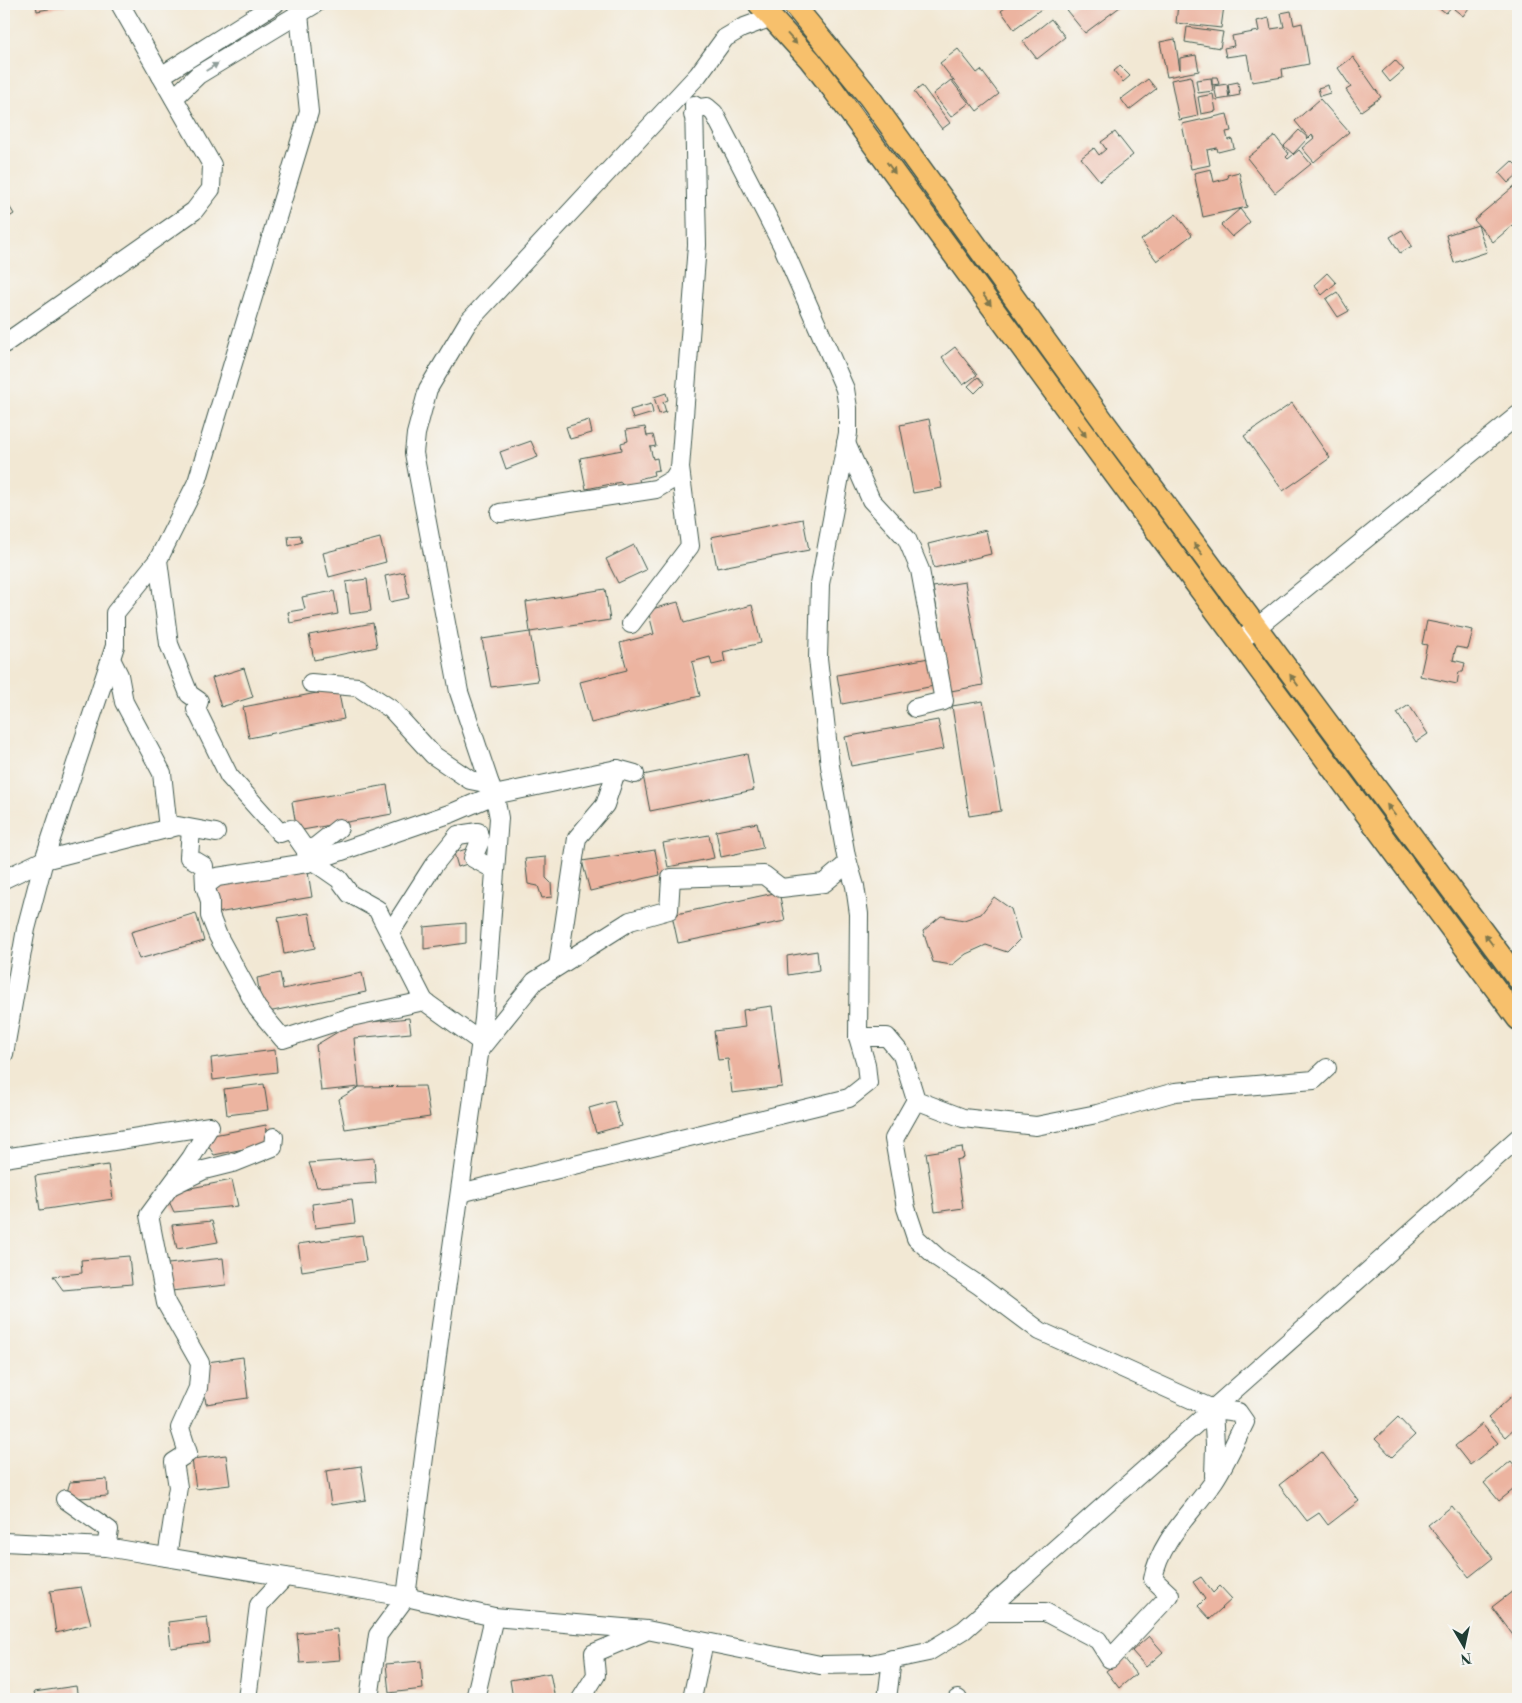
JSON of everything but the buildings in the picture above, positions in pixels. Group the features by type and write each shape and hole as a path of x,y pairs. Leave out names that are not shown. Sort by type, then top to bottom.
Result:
{"main road":[{"path":"793,4 869,97 1104,422 1518,979"},
{"path":"766,10 832,88 1238,642 1518,1019"}],"street":[{"path":"4,344 194,211 211,189 212,165 120,4"},
{"path":"162,76 275,4"},
{"path":"174,98 198,75 315,4"},
{"path":"370,1699 378,1635 406,1597 480,1045 499,818 492,790 459,692 414,453 416,434 428,389 468,322 698,76 725,38 766,10"},
{"path":"4,1054 26,929 44,860 115,646 114,613 158,560 197,482 309,112 299,14"},
{"path":"631,624 690,546 680,468 697,245 693,115 698,76"},
{"path":"460,1193 849,1098 868,1083 866,1064 858,1037 859,914 830,766 818,658 820,584 846,443 848,408 845,389 782,245 714,113 707,107 700,108 693,115"},
{"path":"1238,642 1257,629 1518,415"},
{"path":"846,443 871,500 907,539 920,570 944,701 914,708"},
{"path":"500,513 656,489 673,479 680,468"},
{"path":"158,560 168,644 189,694 199,702 196,709 202,726 229,776 280,833 291,829 308,858 339,878 350,894 377,909 424,1001 480,1045"},
{"path":"111,659 119,675 124,702 162,773 168,829"},
{"path":"311,683 358,687 391,709 433,756 470,780 492,790"},
{"path":"558,966 577,838 604,806 617,769"},
{"path":"205,886 217,876 308,858 452,813 492,790 617,769 635,774"},
{"path":"4,879 44,860 178,826 216,833"},
{"path":"191,828 188,857 204,866 205,886 210,901 210,916 218,936 257,1008 283,1039 351,1017 424,1001"},
{"path":"308,858 315,847 339,828"},
{"path":"390,933 433,866 458,834 478,832 480,842 473,858 495,870"},
{"path":"480,1045 535,981 630,921 668,910 672,878 764,875 781,888 824,883 848,863"},
{"path":"858,1037 888,1037 902,1055 916,1100 894,1139 906,1208 916,1238 938,1258 1040,1330 1213,1409 1238,1412 1245,1422 1214,1481 1179,1526 1156,1561 1153,1579 1170,1596 1110,1659 1098,1640 1045,1612 984,1612"},
{"path":"916,1100 963,1118 1036,1126 1097,1114 1175,1092 1314,1080 1327,1068"},
{"path":"4,1158 210,1126 191,1158 149,1216 162,1292 166,1303 200,1363 198,1388 180,1428 188,1453 174,1462 178,1487 167,1557"},
{"path":"170,1187 204,1170 236,1162 273,1147 274,1138"},
{"path":"4,1542 106,1547 406,1597 494,1617 646,1630 820,1665 871,1664 928,1652 964,1630 1518,1138"},
{"path":"1213,1409 1216,1445 1214,1481"},
{"path":"65,1499 109,1530 106,1547"},
{"path":"247,1699 259,1605 285,1577"},
{"path":"475,1699 494,1617"},
{"path":"581,1699 596,1675 594,1653 646,1630"},
{"path":"692,1699 704,1642"},
{"path":"892,1659 892,1696"}]}
